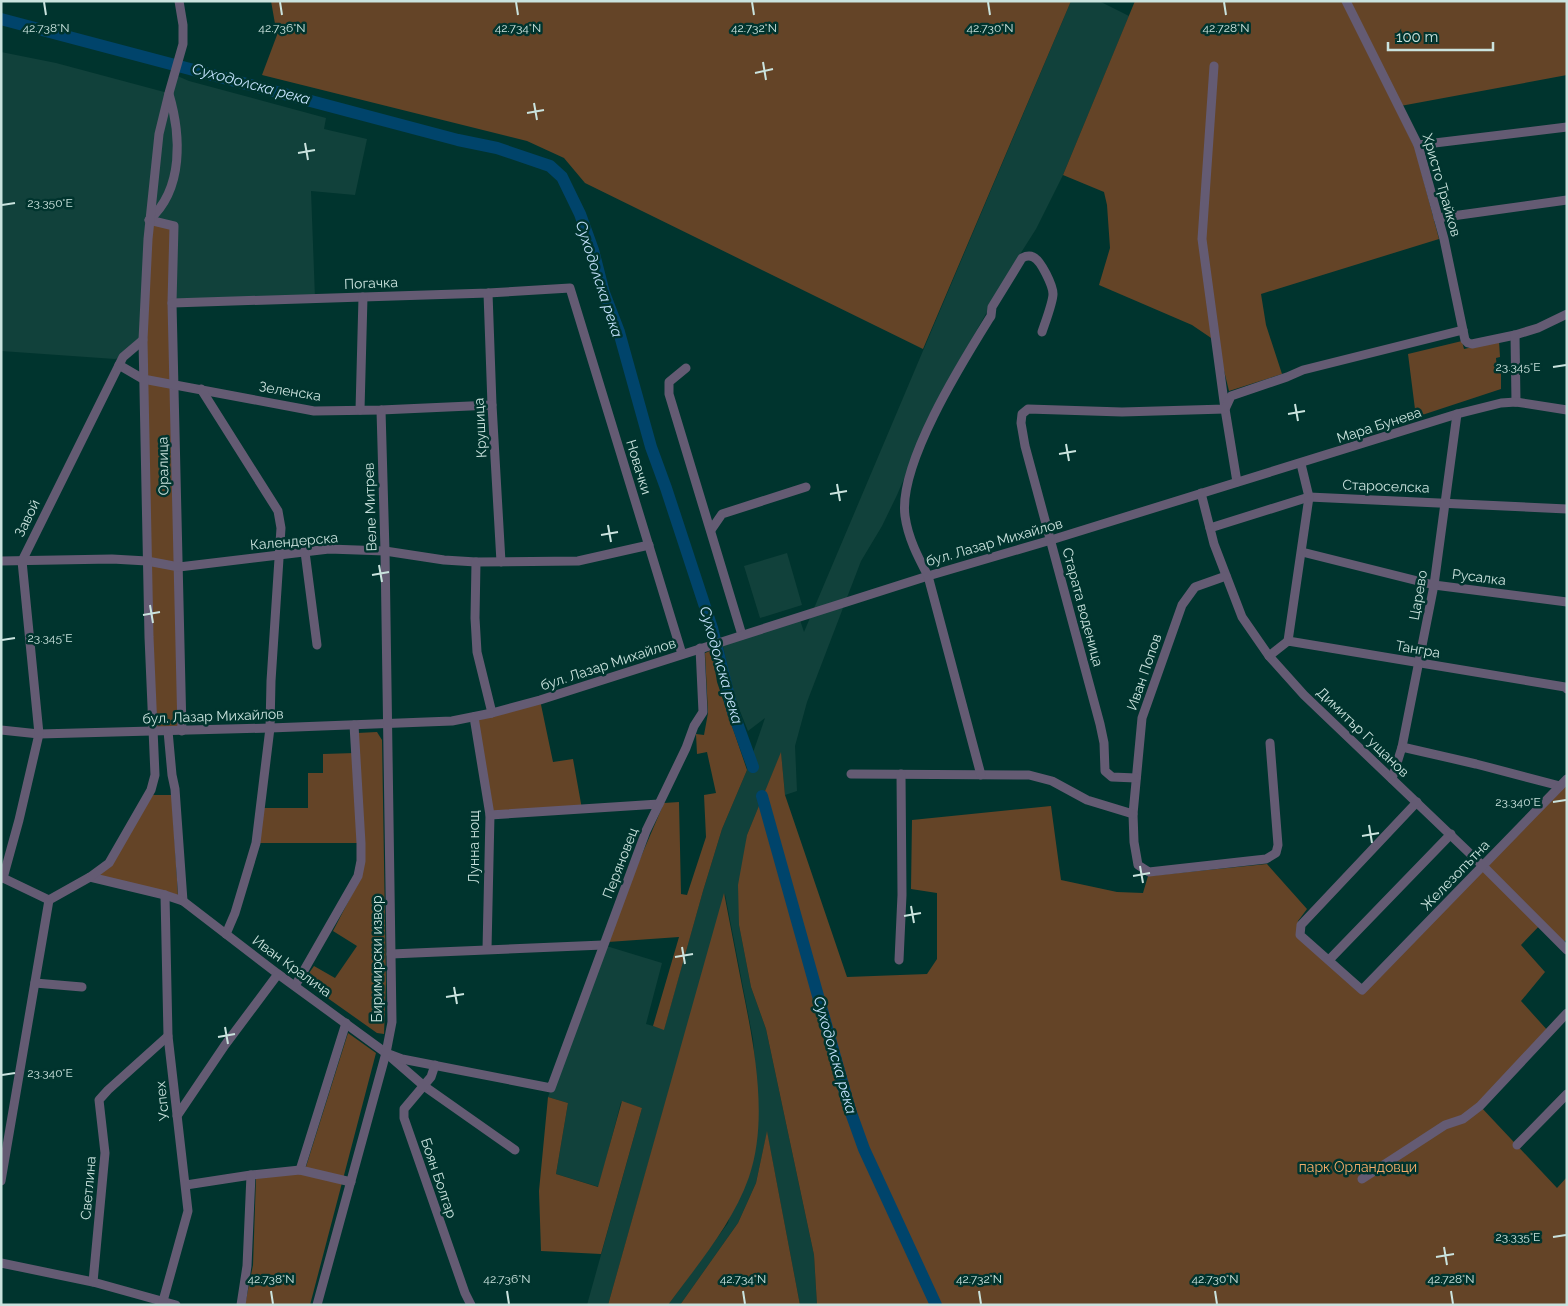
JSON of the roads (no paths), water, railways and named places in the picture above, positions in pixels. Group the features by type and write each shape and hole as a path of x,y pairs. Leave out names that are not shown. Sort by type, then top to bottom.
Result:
{"street":[{"name":"Оралица","path":"156,775 152,732 143,340 149,220 160,134 183,44 183,25 179,1"},
{"name":"Христо Трайков","path":"1346,1 1418,145 1444,239 1464,330"},
{"path":"1214,66 1202,239 1237,482"},
{"path":"149,220 158,212 170,194 176,173 174,112 169,93"},
{"path":"1418,145 1567,126"},
{"path":"1438,218 1567,200"},
{"name":"Оралица","path":"149,220 174,226 172,302 182,731"},
{"path":"981,775 928,576 914,550 905,516 904,495 912,467 930,424 963,362 991,316 992,307 1022,258 1026,256 1032,256 1037,259 1050,280 1054,294 1042,332"},
{"name":"Погачка","path":"172,302 488,293 570,288"},
{"name":"Новачки","path":"570,288 682,654"},
{"name":"Крушица","path":"488,293 501,562"},
{"path":"360,410 363,297"},
{"path":"1225,409 1231,396 1303,370 1464,330 1465,340 1472,344 1515,335 1538,328 1567,314"},
{"path":"1515,335 1516,402"},
{"name":"Завой","path":"22,561 118,365 123,357 143,340"},
{"name":"Зеленска","path":"118,365 143,379 314,411 492,405"},
{"path":"686,368 669,382 670,394 742,635"},
{"path":"201,389 278,511 281,528 270,681 270,728 256,843 235,913 226,934"},
{"name":"Мара Бунева","path":"1201,493 1301,464 1456,414 1500,404 1516,402 1567,410"},
{"name":"Старата воденица","path":"1136,778 1112,776 1105,771 1104,743 1100,724 1025,446 1021,423 1022,414 1028,409 1122,412 1225,409"},
{"name":"Веле Митрев","path":"381,410 387,723"},
{"name":"Царево","path":"1392,779 1402,747 1434,585 1456,414"},
{"path":"1268,656 1288,641 1309,497 1301,464"},
{"path":"711,530 722,514 806,487"},
{"name":"бул. Лазар Михайлов","path":"1,730 39,734 152,732 452,721 492,713 540,700 928,576 1201,493"},
{"name":"Димитър Гущанов","path":"1201,493 1210,528 1242,617 1268,656 1304,695 1418,802 1566,947"},
{"name":"Староселска","path":"1210,528 1309,497 1567,508"},
{"name":"Календерска","path":"1,561 112,559 147,561 179,567 329,549 385,551 444,560 476,562 578,561 649,545"},
{"path":"305,552 318,645"},
{"name":"Русалка","path":"1302,552 1434,585 1567,602"},
{"path":"22,561 39,734 19,820 2,877 49,900"},
{"path":"476,562 475,618 477,652 492,713"},
{"name":"Иван Попов","path":"1226,576 1195,587 1182,604 1142,718 1133,814 1134,842 1138,865 1149,872 1266,859 1276,853 1278,845 1270,743"},
{"name":"Тангра","path":"1288,641 1565,687 1567,689"},
{"name":"Перяновец","path":"551,1088 646,831 686,748 694,726 703,712 702,648"},
{"name":"Лунна нощ","path":"474,716 490,815 486,949"},
{"name":"Биримирски извор","path":"317,1305 386,1053 392,1022 387,723"},
{"name":"Биримирски извор","path":"295,986 358,876 361,861 361,843 354,725"},
{"path":"168,731 175,789 183,900"},
{"path":"1402,747 1563,782"},
{"path":"851,774 1029,775 1052,781 1087,800 1133,814"},
{"path":"899,960 902,895 901,774"},
{"path":"49,900 90,877 109,862 122,843 151,790 156,775 172,775"},
{"name":"Железопътна","path":"1329,960 1362,990 1563,782"},
{"path":"1418,802 1301,925 1300,935 1329,960 1451,834"},
{"path":"490,815 659,804"},
{"name":"Иван Кралича","path":"90,877 165,894 183,900 278,974 386,1053 424,1086 515,1150"},
{"name":"Успех","path":"163,1301 188,1211 168,1036 165,894"},
{"path":"1,1181 49,900"},
{"path":"391,954 603,946"},
{"path":"177,1116 225,1045 278,974"},
{"path":"35,983 82,987"},
{"path":"1362,1179 1445,1126 1463,1119 1480,1106 1567,1013"},
{"path":"300,1170 346,1023"},
{"name":"Светлина","path":"93,1282 105,1153 98,1100 168,1036"},
{"name":"Иван Кралича","path":"386,1053 402,1060 551,1088"},
{"name":"Боян Болгар","path":"434,1065 430,1077 404,1110 404,1118 465,1293 471,1305"},
{"path":"1517,1145 1567,1094"},
{"path":"186,1185 300,1170 351,1182"},
{"path":"240,1305 247,1266 251,1175"},
{"path":"1,1264 93,1282 176,1305"}],"waterway":[{"name":"Суходолска река","path":"1,19 458,140 497,148 550,166 562,177 580,214 593,250 604,293 619,332 651,447 712,628 733,712 753,767"},
{"name":"Суходолска река","path":"762,796 850,1110 864,1149 936,1305"}],"park label":[{"name":"парк Орландовци","path":"1358,1167"}]}
